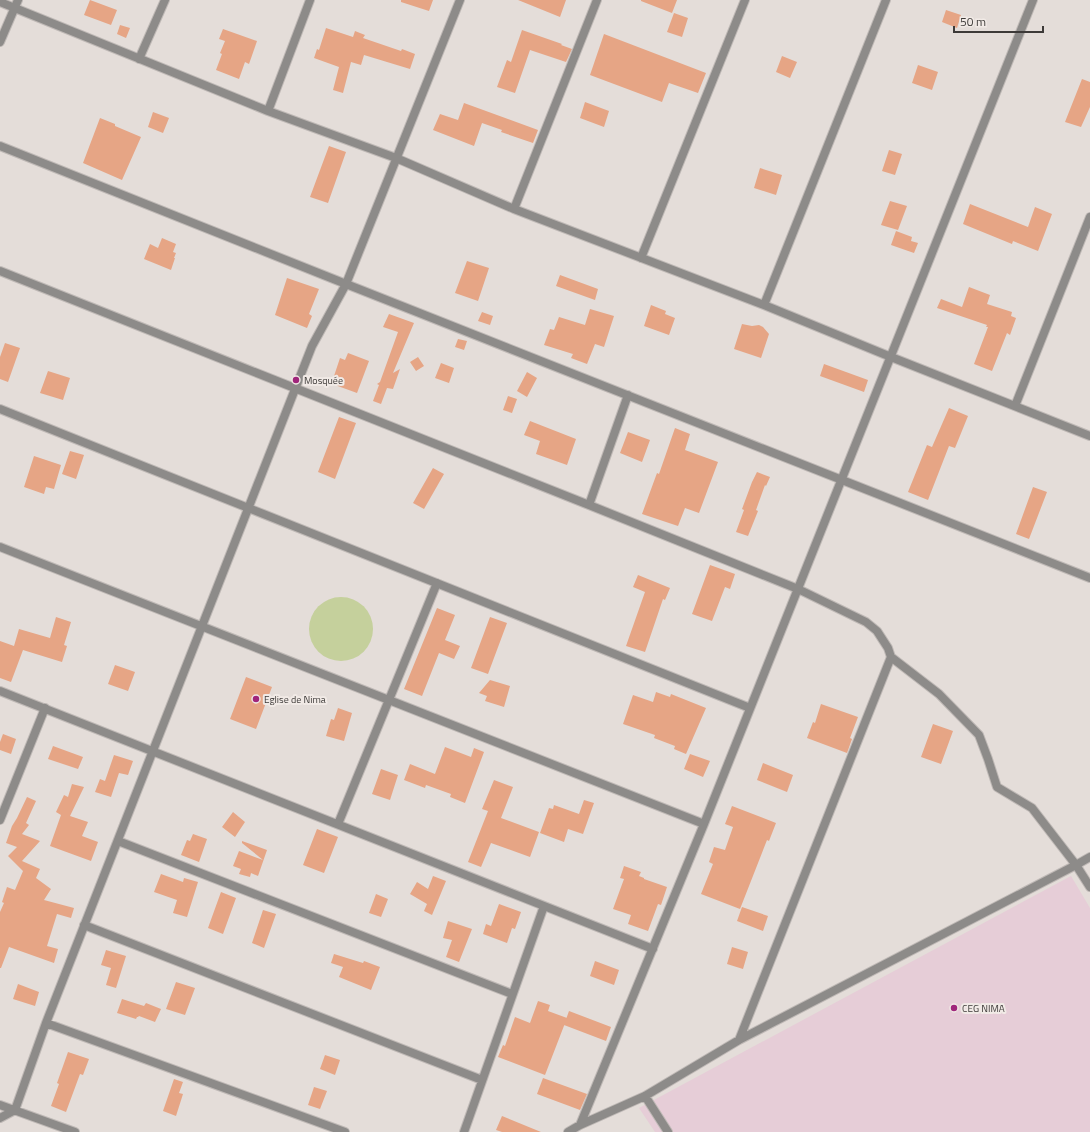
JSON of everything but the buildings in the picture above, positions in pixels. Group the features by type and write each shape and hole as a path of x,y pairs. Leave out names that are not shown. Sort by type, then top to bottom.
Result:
{"street":[{"path":"0,42 18,0"},
{"path":"140,59 165,0"},
{"path":"268,111 310,0"},
{"path":"0,1118 15,1110 46,1023 84,925 312,346 346,284 460,0"},
{"path":"514,209 597,0"},
{"path":"641,258 745,0"},
{"path":"764,305 886,0"},
{"path":"580,1125 704,824 1033,0"},
{"path":"0,2 268,111 396,158 514,209 764,305 1090,436"},
{"path":"0,146 1090,578"},
{"path":"1015,406 1090,217"},
{"path":"0,271 798,589 866,622 877,631 888,648 891,657 939,694 979,735 997,788 1032,808 1076,865 1090,887"},
{"path":"589,505 628,395"},
{"path":"0,410 750,708"},
{"path":"0,546 704,824"},
{"path":"338,824 437,583"},
{"path":"739,1040 891,657"},
{"path":"0,691 653,949"},
{"path":"0,820 45,708"},
{"path":"118,841 512,994"},
{"path":"568,1132 580,1125 645,1096 739,1040 1076,865 1090,856"},
{"path":"464,1132 544,906"},
{"path":"84,925 482,1080"},
{"path":"46,1023 345,1132"},
{"path":"645,1096 668,1132"},
{"path":"0,1105 75,1132"}],"shaded area":[{"path":"1071,876 1090,908 1090,1132 655,1132 639,1108"}],"green space":[{"path":"341,597 359,603 367,611 373,629 367,647 359,655 341,661 323,655 315,647 309,629 315,611 323,603"}],"place":[{"name":"Mosquée","path":"296,380"},
{"name":"Eglise de Nima","path":"256,699"},
{"name":"CEG NIMA","path":"954,1008"}]}
